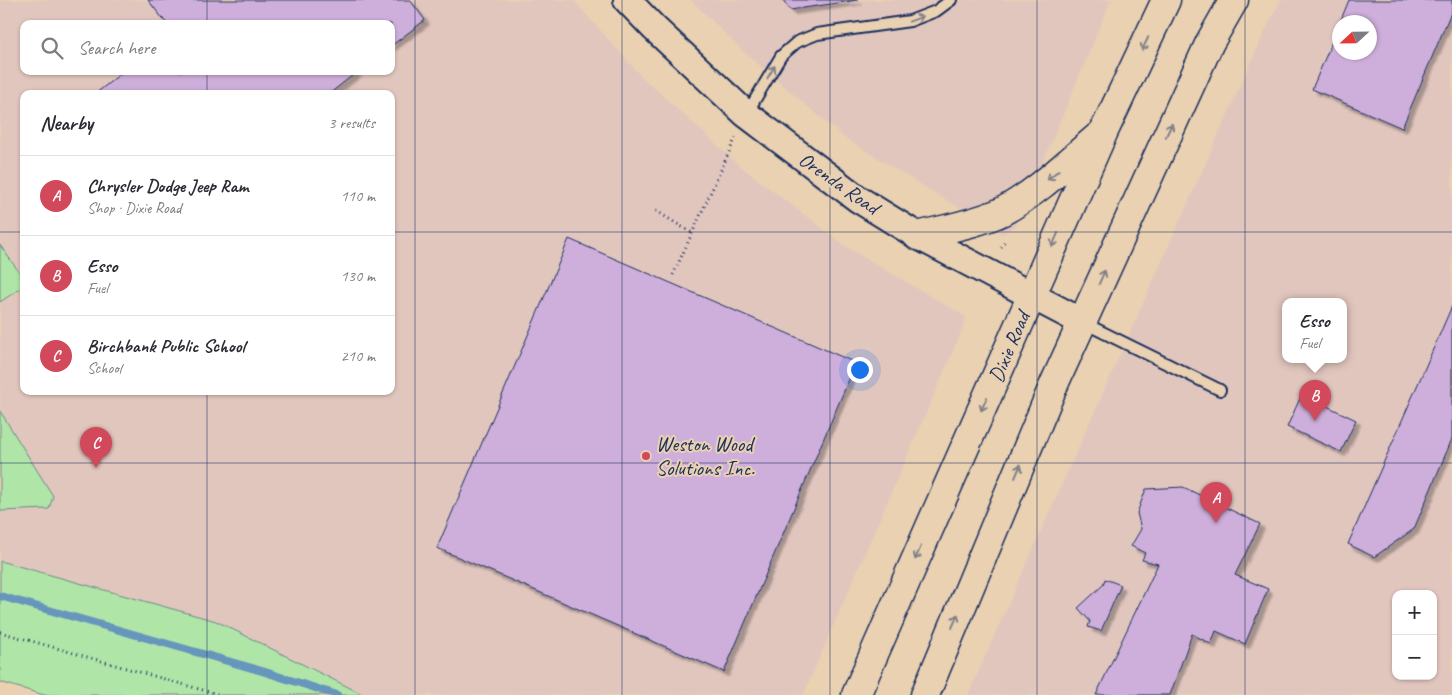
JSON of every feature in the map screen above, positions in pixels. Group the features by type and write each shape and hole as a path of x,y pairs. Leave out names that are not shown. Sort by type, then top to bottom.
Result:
{"main road":[{"name":"Dixie Road","path":"856,695 1104,131 1166,0"},
{"path":"925,695 1055,382 1210,42 1234,0"},
{"path":"918,236 1001,212 1031,194 1104,131"}],"street":[{"name":"Orenda Road","path":"627,0 654,28 746,114 858,199 918,236 1082,322"}],"lane":[{"path":"746,114 781,56 797,42 817,34 910,21 936,11 952,0"},
{"path":"1082,322 1220,390"}],"path":[{"path":"673,276 746,114"},
{"path":"656,211 692,233"},
{"path":"0,632 220,695"}],"shaded area":[{"path":"0,0 573,0 643,78 740,166 848,248 966,317 960,335 803,695 364,695 216,621 0,561"},
{"path":"691,0 1111,0 1016,226 1002,234 845,138 744,52"},
{"path":"1281,0 1452,0 1452,695 968,695 1264,33"}],"green space":[{"path":"0,245 20,273 20,289 0,302"},
{"path":"0,411 53,496 49,509 0,511"},
{"path":"0,561 216,621 364,695 44,695 0,682"}],"building":[{"path":"148,0 410,0 425,20 395,43 395,20 164,20"},
{"path":"783,0 858,0 790,10"},
{"path":"1349,0 1452,0 1452,10 1402,128 1312,89 1332,42 1332,60 1377,60 1377,15 1343,15"},
{"path":"119,75 353,75 334,90 100,90"},
{"name":"Weston Wood Solutions Inc.","path":"569,239 856,363 724,672 437,548"},
{"path":"1452,306 1452,439 1414,529 1374,557 1348,544"},
{"path":"1302,394 1356,420 1341,452 1287,427"},
{"path":"1183,487 1260,524 1235,575 1268,589 1245,644 1216,631 1211,644 1192,634 1170,695 1096,695 1158,564 1142,560 1145,553 1131,546 1141,529 1137,513 1146,489"},
{"path":"1105,579 1121,585 1101,631 1088,627 1090,621 1078,608 1103,585"}],"waterway":[{"path":"0,596 262,671 337,695"}],"place":[{"name":"Esso","path":"1315,421"},
{"name":"Weston Wood Solutions Inc.","path":"646,456"},
{"name":"Birchbank Public School","path":"96,468"},
{"name":"Chrysler Dodge Jeep Ram","path":"1216,523"}]}
